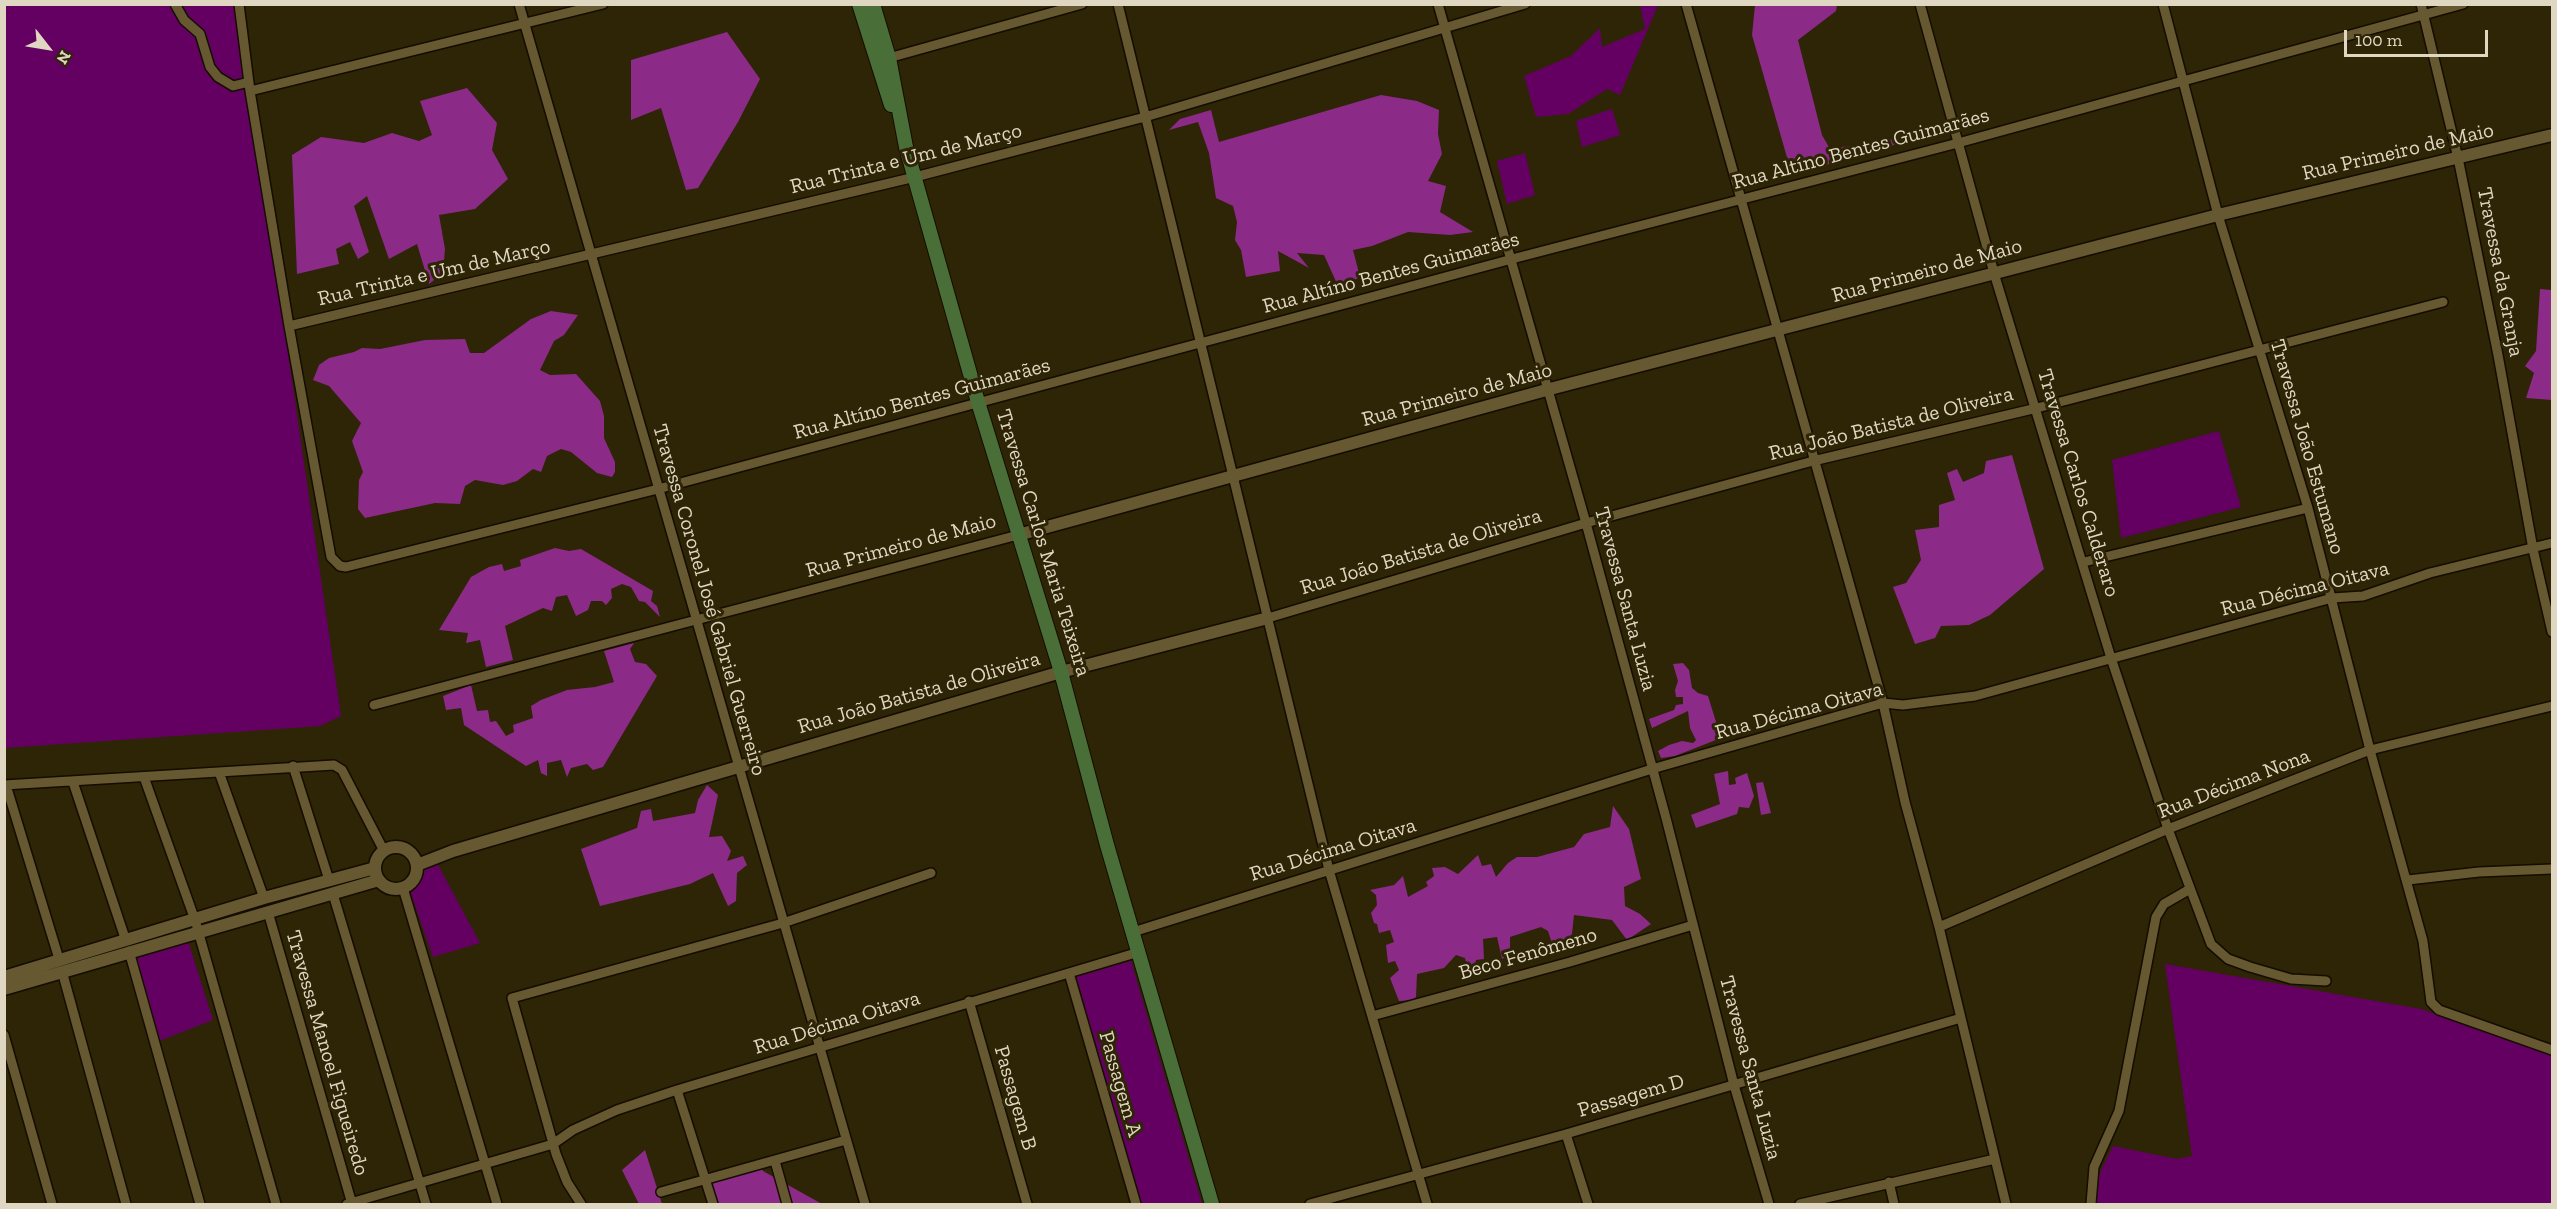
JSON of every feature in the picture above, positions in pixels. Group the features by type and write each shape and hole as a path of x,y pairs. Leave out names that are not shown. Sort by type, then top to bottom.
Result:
{"main road":[{"name":"Travessa Carlos Maria Teixeira","path":"859,4 882,60"},
{"name":"Travessa Carlos Maria Teixeira","path":"873,4 882,60 978,402 1061,672 1212,1204"}],"street":[{"path":"175,4 184,20 200,34 210,67 218,77 233,86 249,86 525,24 603,4"},
{"path":"239,4 249,86 289,326"},
{"name":"Travessa Coronel José Gabriel Guerreiro","path":"519,4 695,621 865,1204"},
{"path":"882,60 1082,4"},
{"path":"1118,4 1329,870 1427,1204"},
{"name":"Travessa Santa Luzia","path":"1438,4 1550,389 1734,1085 1769,1204"},
{"name":"Rua Trinta e Um de Março","path":"289,326 915,177 1144,117 1525,4"},
{"path":"1686,4 1882,703 2006,1204"},
{"name":"Travessa Carlos Calderaro","path":"1920,4 1994,273 2084,562 2111,658 2168,829 2211,944 2228,959 2291,979 2326,981"},
{"name":"Travessa João Estumano","path":"2163,4 2218,215 2308,508 2370,750 2408,880 2423,941 2433,1006 2445,1013 2553,1050"},
{"name":"Travessa da Granja","path":"2421,4 2458,158 2498,354 2533,549 2553,632"},
{"name":"Rua Altíno Bentes Guimarães","path":"289,326 331,557 340,566 346,567 658,489 1741,198 1958,143 2463,4"},
{"name":"Rua Primeiro de Maio","path":"374,705 1018,535 1550,389 2218,215 2553,135"},
{"name":"Rua João Batista de Oliveira","path":"417,865 453,850 738,766 1061,672 1268,618 1586,523 1813,461 2037,408 2443,302"},
{"path":"2084,562 2308,508"},
{"name":"Rua Décima Oitava","path":"1133,932 1652,769 1882,703 1903,705 1975,696 2332,598 2363,596 2430,573 2553,543"},
{"name":"Rua Décima Nona","path":"1939,927 2168,829 2370,750 2553,706"},
{"path":"293,766 329,880"},
{"path":"126,1204 60,965 5,785 293,766 339,767 384,850"},
{"path":"219,772 264,898"},
{"path":"144,777 196,926 276,1204"},
{"path":"73,782 127,946 200,1204"},
{"path":"398,846 405,848 415,858 417,865 414,879 403,888 390,888 377,874 376,861 384,850 398,846"},
{"path":"2408,880 2479,872 2553,869"},
{"path":"581,1204 567,1182 553,1144 512,998 783,922 931,873"},
{"path":"196,926 264,898 329,880 377,874"},
{"path":"4,977 60,965 196,926 268,912 333,894 377,874"},
{"path":"403,888 497,1204"},
{"path":"2091,1204 2094,1167 2119,1111 2156,917 2164,904 2190,889"},
{"path":"333,894 426,1204"},
{"name":"Travessa Manoel Figueiredo","path":"268,912 350,1204"},
{"name":"Beco Fenômeno","path":"1372,1016 1570,962 1693,925"},
{"name":"Rua Décima Oitava","path":"350,1204 553,1144 573,1130 617,1110 677,1090 1139,952"},
{"path":"4,989 60,965"},
{"name":"Passagem A","path":"1069,973 1136,1204"},
{"name":"Passagem B","path":"969,1001 1027,1204"},
{"name":"Passagem D","path":"1310,1204 1566,1134 1961,1018"},
{"path":"4,1035 52,1204"},
{"path":"677,1090 713,1204"},
{"path":"1566,1134 1588,1204"},
{"path":"662,1192 846,1140"},
{"path":"1800,1204 1995,1159"},
{"path":"775,1161 787,1204"},
{"path":"1889,1182 1894,1204"},
{"path":"574,1192 574,1204"}],"shaded area":[{"path":"5,5 237,5 341,716 320,726 5,748"},
{"path":"1640,5 1658,5 1620,95 1607,89 1568,114 1536,117 1524,76 1571,56 1600,28 1602,47 1645,29"},
{"path":"1755,5 1837,5 1836,11 1798,40 1822,135 1830,149 1938,132 1792,175 1752,35"},
{"path":"727,32 760,79 738,122 698,188 686,190 661,108 631,120 631,60"},
{"path":"467,88 497,123 492,150 508,179 475,209 439,215 445,249 443,273 429,284 417,244 389,259 367,196 354,206 369,252 358,259 350,242 336,249 339,264 297,274 292,155 321,137 364,143 392,133 419,141 432,135 420,101"},
{"path":"1381,95 1417,101 1439,110 1438,134 1442,154 1428,181 1446,186 1440,212 1473,232 1450,235 1408,232 1372,246 1353,250 1360,277 1339,288 1324,255 1297,253 1309,268 1278,251 1280,271 1246,277 1241,250 1235,240 1237,222 1233,206 1216,198 1209,153 1198,122 1169,130 1180,119 1211,110 1219,142"},
{"path":"1612,109 1620,135 1582,147 1576,121"},
{"path":"1525,153 1535,195 1507,204 1497,161"},
{"path":"2540,289 2552,290 2552,400 2526,398 2534,373 2525,366 2536,351"},
{"path":"551,311 578,315 564,335 554,341 540,370 550,375 576,374 600,401 604,416 604,438 615,462 615,472 612,477 597,473 571,452 561,449 547,456 541,472 533,469 517,481 503,485 475,480 465,486 460,504 435,503 365,518 358,509 359,480 363,472 352,441 361,423 329,386 313,380 319,365 329,358 362,348 380,349 425,340 465,339 470,353 484,353 531,319"},
{"path":"2219,431 2241,507 2121,538 2112,460"},
{"path":"2012,455 2044,569 1990,615 1969,625 1941,626 1935,638 1915,644 1893,587 1906,583 1921,560 1915,530 1939,527 1939,505 1955,500 1947,473 1957,469 1963,482 1984,473 1986,461"},
{"path":"555,548 569,551 581,549 653,591 651,601 657,606 660,617 645,602 639,601 631,587 622,584 611,589 612,598 606,605 602,601 591,601 588,610 576,616 567,595 556,597 552,611 543,608 505,626 513,660 486,667 480,640 466,643 468,633 439,630 471,577 489,567 502,564 504,571 521,566 520,560"},
{"path":"634,643 630,649 635,662 646,664 657,676 603,767 593,770 587,764 571,768 567,777 561,760 547,763 547,776 541,773 538,760 526,766 464,725 461,708 446,710 443,696 471,685 477,711 488,710 490,722 496,721 506,736 514,732 513,725 533,718 531,706 541,700 567,690 614,682 604,651"},
{"path":"1683,663 1689,670 1692,688 1708,696 1721,738 1675,756 1661,758 1658,751 1669,745 1682,741 1693,743 1696,740 1690,728 1688,711 1652,728 1649,719 1674,710 1676,705 1683,704 1683,697 1676,697 1675,690 1678,681 1673,664"},
{"path":"1728,771 1729,785 1736,784 1735,778 1747,773 1754,796 1749,808 1739,807 1737,814 1696,828 1691,815 1720,804 1714,774"},
{"path":"1763,782 1771,813 1761,815 1756,783"},
{"path":"707,785 718,795 709,837 722,836 731,851 727,861 743,856 747,865 737,873 736,901 728,906 713,873 690,884 600,906 581,849 637,828 641,811 651,809 653,821 695,813 698,800"},
{"path":"1613,806 1629,829 1641,879 1624,887 1625,906 1640,914 1651,924 1627,940 1612,920 1574,915 1572,934 1566,942 1553,947 1548,931 1541,927 1510,937 1510,954 1502,959 1497,937 1483,939 1484,959 1476,960 1473,972 1468,972 1465,958 1456,955 1444,968 1417,974 1416,997 1413,1000 1399,1001 1390,978 1399,970 1395,961 1388,963 1386,945 1394,942 1390,930 1379,933 1377,924 1374,923 1371,913 1377,905 1376,895 1370,890 1394,885 1403,876 1408,897 1428,886 1426,882 1434,876 1432,868 1445,867 1458,874 1478,855 1482,866 1491,864 1496,877 1508,863 1517,857 1537,857 1574,847 1584,834 1610,827"},
{"path":"437,863 480,943 433,957 410,891 420,880 424,868"},
{"path":"188,941 213,1020 159,1041 133,958"},
{"path":"1131,961 1202,1204 1141,1204 1076,976"},
{"path":"2165,964 2421,1009 2552,1055 2552,1204 2097,1204 2095,1183 2113,1146 2177,1159 2192,1156"},
{"path":"645,1150 662,1204 639,1204 622,1170"},
{"path":"760,1165 763,1171 822,1204 713,1204 706,1181"}]}
